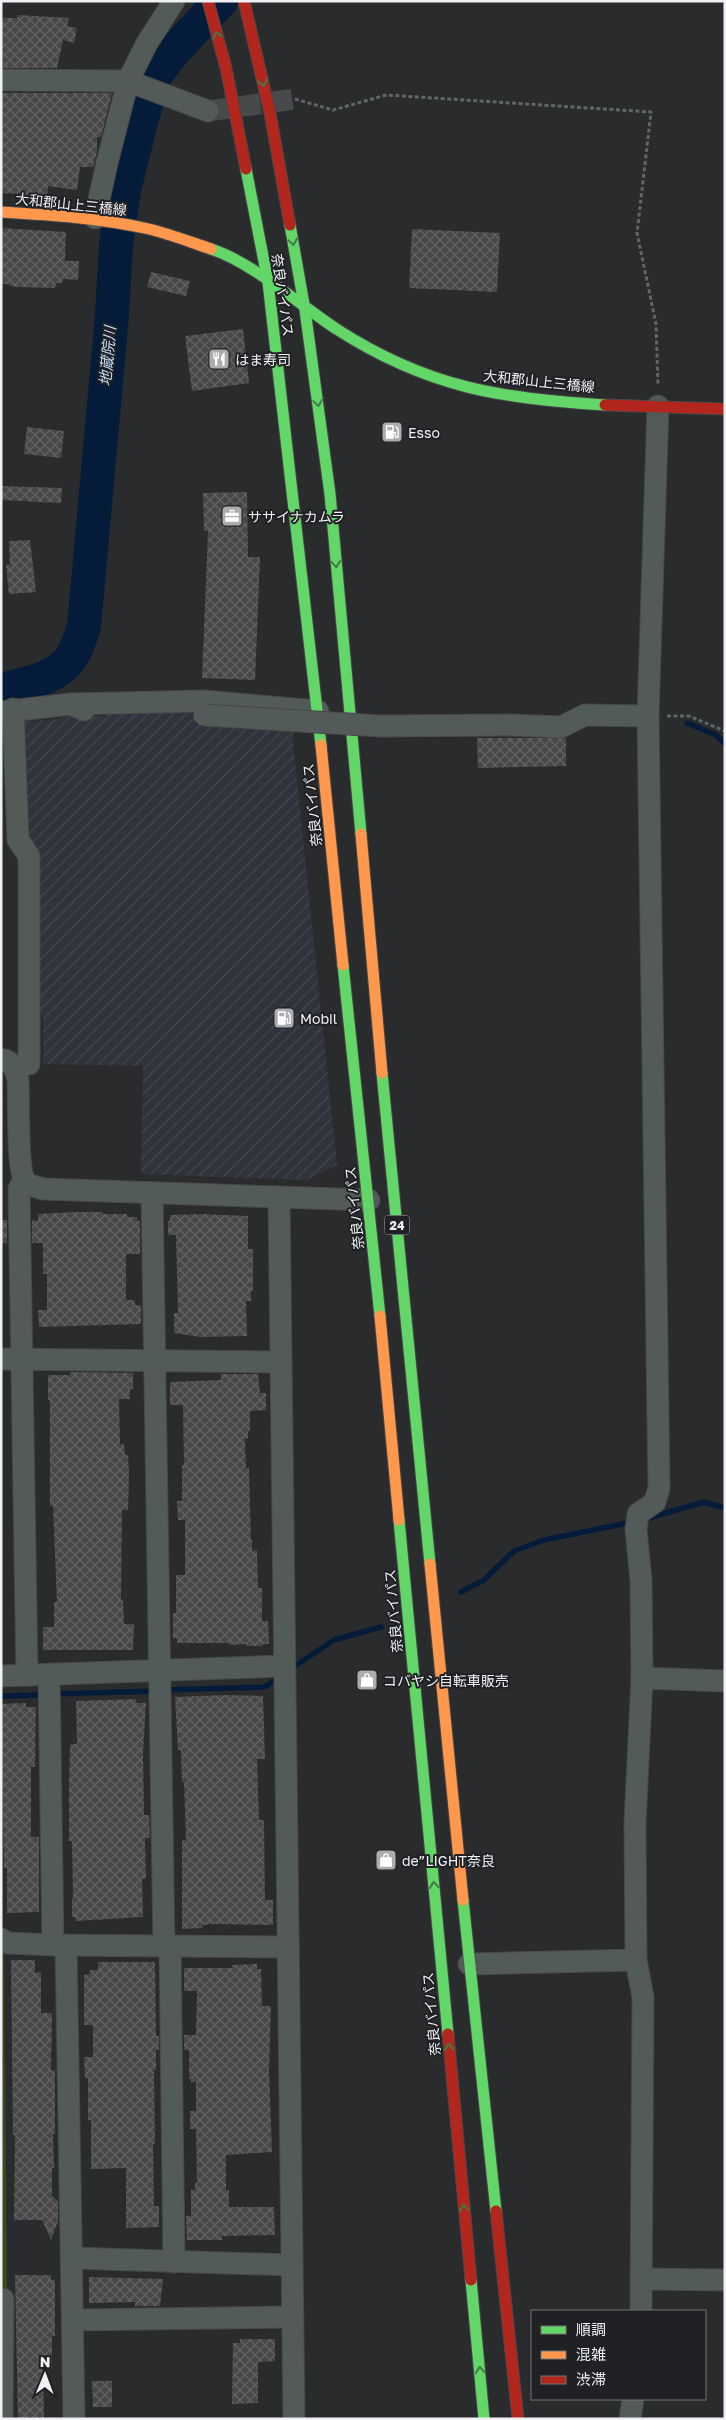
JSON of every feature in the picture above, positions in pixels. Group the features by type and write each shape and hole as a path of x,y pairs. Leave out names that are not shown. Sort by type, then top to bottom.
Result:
{"main road":[{"name":"奈良バイパス","path":"208,1 226,68 268,282 318,710 360,1137 369,1200 484,2419"},
{"name":"奈良バイパス","path":"244,1 270,113 305,310 330,494 388,1136 470,1964 518,2419"},
{"name":"大和郡山上三橋線","path":"1,212 98,218 178,236 225,254 268,282 305,310 360,345 406,368 454,385 514,396 725,409"}],"street":[{"path":"98,218 106,163 146,43 174,1"},
{"path":"1,80 134,83 208,111"},
{"path":"641,2310 643,1997 636,1960 635,1823 642,1678 641,1581 637,1522 655,1502 659,1488 648,716 658,406"},
{"path":"8,1064 30,1064 29,856 18,840 7,711 71,704 203,701 318,710"},
{"path":"71,704 93,714 204,714 380,726 511,725 561,727 585,715 648,716"},
{"path":"8,1064 18,1080 21,1164 24,1179 32,1186 44,1189 369,1200"},
{"path":"24,1179 19,1189 27,1675"},
{"path":"152,1193 160,1671 174,2262"},
{"path":"279,1198 294,2419"},
{"path":"1,1360 281,1362"},
{"path":"1,1676 284,1666"},
{"path":"50,1674 74,2320 74,2419"},
{"path":"642,1678 725,1681"},
{"path":"1,1939 8,1943 60,1945 288,1947"},
{"path":"470,1964 636,1960"},
{"path":"72,2258 292,2265"},
{"path":"641,2279 725,2280"},
{"path":"2,2419 3,2299"},
{"path":"74,2320 292,2317"},
{"path":"630,2419 633,2400"}],"path":[{"path":"295,99 333,110 386,95 651,112 637,233 656,324 658,406"},
{"path":"648,716 690,716 725,731"}],"shaded area":[{"path":"60,708 89,716 106,716 106,711 205,708 296,716 293,743 337,1165 307,1180 141,1174 143,1066 43,1064 43,1015 34,1012 21,842 19,722 60,719"}],"green space":[{"path":"1,1952 4,1953 7,2295 1,2295"}],"building":[{"path":"18,15 69,18 67,26 77,28 74,43 63,40 57,68 3,68 1,18 17,18"},
{"path":"2,93 112,93 101,137 97,137 97,151 93,167 80,167 77,190 48,186 47,199 24,198 24,194 1,193"},
{"path":"1,228 66,232 65,261 79,261 78,280 63,279 62,283 56,283 55,288 17,287 1,283"},
{"path":"412,229 500,233 497,292 409,288"},
{"path":"151,272 190,281 186,296 147,287"},
{"path":"243,329 249,383 192,391 185,336"},
{"path":"27,427 64,431 61,458 24,454"},
{"path":"1,486 62,488 61,503 1,500"},
{"path":"247,492 248,557 260,557 255,680 202,678 208,531 204,531 203,493"},
{"path":"30,540 36,592 9,594 6,565 10,564 9,541"},
{"path":"477,738 566,738 566,766 478,768"},
{"path":"76,1212 127,1214 127,1217 137,1217 137,1221 140,1221 140,1254 126,1254 126,1300 135,1300 135,1305 141,1305 141,1324 39,1327 38,1310 47,1310 47,1274 43,1274 43,1243 32,1243 32,1220 38,1221 38,1214"},
{"path":"170,1215 248,1216 248,1249 253,1249 253,1291 251,1291 251,1301 246,1301 247,1336 200,1337 174,1333 174,1313 178,1313 176,1235 168,1235 168,1221 170,1221"},
{"path":"1,1220 7,1220 7,1243 1,1243"},
{"path":"70,1372 133,1373 133,1389 130,1389 130,1399 119,1399 120,1444 124,1444 125,1455 128,1455 129,1474 128,1510 122,1510 121,1600 123,1600 124,1624 134,1624 133,1650 43,1650 43,1627 54,1627 54,1602 57,1602 53,1506 50,1506 50,1400 48,1400 48,1375 70,1375"},
{"path":"221,1374 258,1374 260,1393 266,1393 266,1410 250,1411 250,1431 248,1431 248,1439 245,1439 246,1468 249,1468 252,1551 257,1550 258,1588 262,1588 262,1621 268,1621 269,1644 263,1644 263,1646 229,1645 229,1643 177,1643 177,1638 173,1638 173,1613 176,1613 176,1575 185,1575 185,1520 178,1520 177,1501 182,1501 182,1465 184,1465 183,1405 170,1405 170,1382 221,1380"},
{"path":"263,1696 265,1759 257,1759 259,1820 264,1820 265,1900 273,1900 273,1925 214,1924 203,1925 202,1928 182,1929 182,1840 186,1840 184,1782 182,1782 181,1750 178,1750 175,1697"},
{"path":"136,1699 136,1703 146,1703 143,1753 144,1815 149,1815 150,1838 145,1838 146,1879 142,1879 143,1917 75,1921 75,1917 72,1917 72,1841 69,1841 69,1785 70,1744 77,1744 76,1701"},
{"path":"26,1703 26,1707 36,1707 35,1767 31,1767 31,1837 39,1837 39,1912 7,1913 7,1868 4,1868 1,1704"},
{"path":"11,1960 35,1960 35,1973 41,1972 41,2013 52,2013 51,2071 55,2070 55,2134 53,2134 54,2168 52,2168 52,2196 58,2201 58,2221 51,2240 42,2220 14,2220 15,2135 13,2135"},
{"path":"98,1962 155,1962 156,2036 159,2036 159,2050 156,2050 156,2070 154,2070 155,2144 153,2144 154,2206 159,2206 159,2227 126,2228 126,2168 91,2169 91,2120 88,2120 88,2078 85,2078 84,2057 93,2057 93,2025 84,2025 84,1975 90,1974 90,1970 98,1970"},
{"path":"257,1964 257,1969 261,1969 262,2006 271,2006 269,2071 272,2152 226,2155 226,2190 229,2190 229,2207 274,2207 275,2235 222,2236 222,2240 187,2240 186,2216 191,2216 191,2190 195,2190 195,2183 197,2183 196,2129 190,2129 190,2111 196,2111 196,2082 191,2082 191,2079 189,2079 189,2050 184,2050 184,2035 196,2035 197,1991 184,1991 184,1968 233,1968 232,1965"},
{"path":"15,2275 51,2275 51,2280 55,2280 55,2336 52,2336 52,2369 43,2369 44,2419 18,2419"},
{"path":"89,2277 163,2279 160,2306 135,2306 135,2302 89,2303"},
{"path":"240,2339 275,2339 275,2361 258,2362 258,2403 232,2404 233,2343 240,2343"},
{"path":"92,2381 112,2381 112,2407 93,2407"}],"waterway":[{"name":"地蔵院川","path":"1,690 42,679 61,668 74,653 84,627 112,315 116,244 124,190 143,114 156,74 174,51 221,1"},
{"path":"687,723 716,735 725,744"},
{"path":"645,1519 704,1502 725,1508"},
{"path":"461,1592 484,1580 514,1551 544,1540 632,1522"},
{"path":"289,1670 334,1640 381,1627"},
{"path":"164,1690 265,1687 279,1677"},
{"path":"54,1694 155,1691"},
{"path":"1,1696 45,1695"}],"tunnel":[{"path":"208,111 295,99"}],"traffic: fast":[{"path":"246,169 268,282 321,745"},
{"path":"290,225 305,310 330,494 361,834"},
{"path":"211,249 243,264 276,285 338,330 403,365 466,387 498,394 605,405"},
{"path":"343,965 380,1316"},
{"path":"382,1073 430,1564"},
{"path":"399,1520 448,2034"},
{"path":"463,1900 496,2211"},
{"path":"471,2280 484,2419"}],"traffic: slow":[{"path":"1,212 38,214 131,225 165,233 211,249"},
{"path":"321,745 343,965"},
{"path":"361,834 382,1073"},
{"path":"380,1316 399,1520"},
{"path":"430,1564 463,1900"}],"traffic: jam":[{"path":"208,1 226,68 246,169"},
{"path":"244,1 270,113 290,225"},
{"path":"605,405 725,409"},
{"path":"448,2034 471,2280"},
{"path":"496,2211 518,2419"}],"place":[{"name":"はま寿司","path":"219,359"},
{"name":"Esso","path":"392,432"},
{"name":"ササイナカムラ","path":"232,516"},
{"name":"Mobil","path":"284,1018"},
{"name":"コバヤシ自転車販売","path":"367,1680"},
{"name":"de”LIGHT奈良","path":"386,1860"}]}
